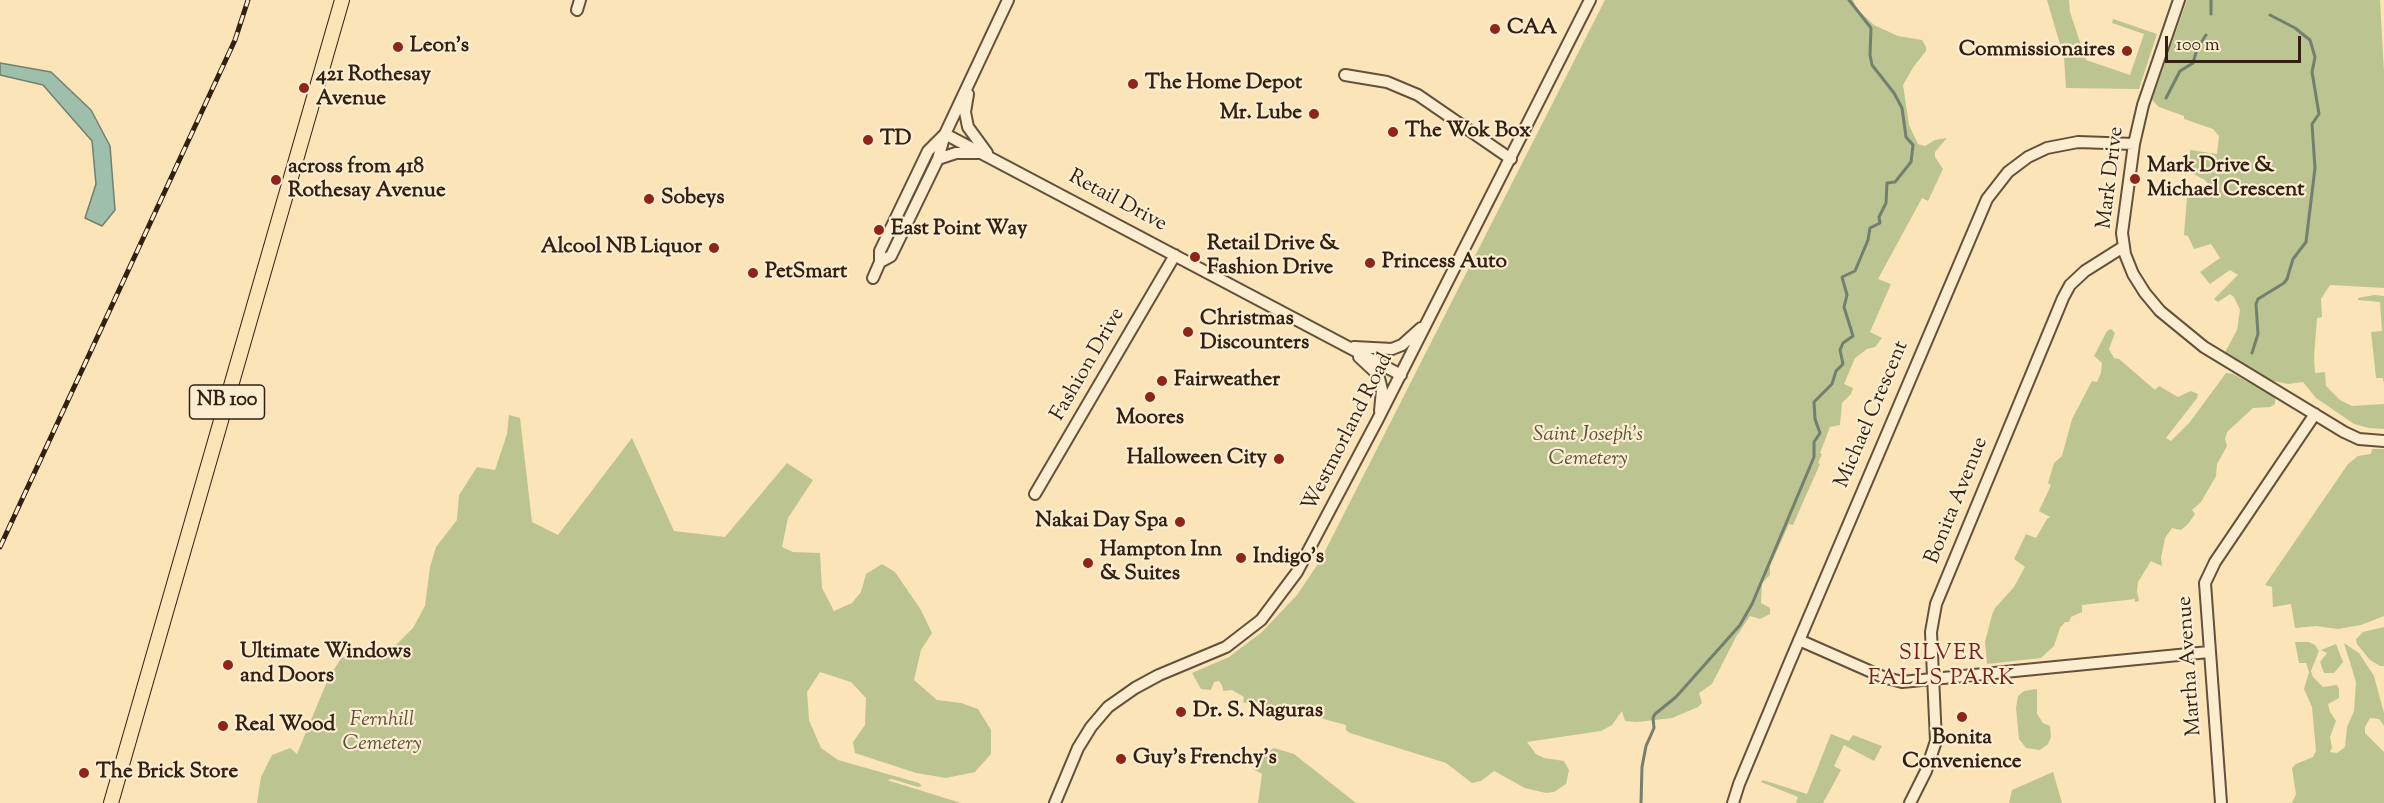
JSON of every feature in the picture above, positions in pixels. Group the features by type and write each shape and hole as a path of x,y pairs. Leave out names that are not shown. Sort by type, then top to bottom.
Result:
{"main road":[{"name":"NB 100","path":"111,803 342,0"}],"street":[{"path":"880,262 891,256 938,159 945,134 1008,0"},
{"name":"Westmorland Road","path":"1055,803 1078,748 1091,727 1108,707 1159,675 1226,647 1261,620 1297,572 1401,375 1590,0"},
{"name":"Mark Drive","path":"2179,0 2143,105 2134,144 2123,223 2123,247 2128,265 2138,284 2169,320 2204,347 2352,436 2384,441"},
{"path":"1345,75 1387,82 1418,95 1511,159"},
{"path":"969,83 965,112 968,127 989,155"},
{"path":"873,278 880,262 880,251 928,151 945,134"},
{"name":"Retail Drive","path":"945,134 989,155 1401,375"},
{"name":"Michael Crescent","path":"1733,803 1799,639 1978,217 1994,188 2022,161 2047,148 2078,142 2134,144"},
{"path":"938,159 956,153 974,152 989,155"},
{"name":"Bonita Avenue","path":"1910,803 1935,746 1936,723 1931,632 1936,604 2060,303 2070,285 2080,274 2123,247"},
{"name":"Fashion Drive","path":"1035,494 1175,255"},
{"path":"1348,347 1392,349 1413,337 1429,320"},
{"path":"1348,347 1374,371 1378,378 1382,390 1378,419"},
{"name":"Martha Avenue","path":"2221,803 2205,588 2207,575 2315,414"},
{"path":"1799,639 1891,680 1909,682 2209,652"}],"green space":[{"name":"Saint Joseph's Cemetery","path":"1605,0 1853,0 1857,9 1874,25 1898,36 1922,40 1926,47 1926,51 1903,85 1909,125 1918,144 1925,146 1935,140 1947,138 1935,152 1935,157 1943,169 1928,201 1922,198 1878,279 1891,284 1870,332 1882,338 1875,347 1867,349 1855,358 1844,384 1853,388 1851,394 1842,403 1840,425 1830,427 1820,453 1822,454 1818,463 1820,464 1793,525 1789,524 1770,566 1770,575 1762,583 1761,603 1770,608 1770,614 1760,619 1750,616 1736,637 1712,684 1699,693 1702,703 1698,707 1672,718 1637,722 1625,721 1622,711 1612,725 1601,731 1527,742 1536,754 1544,758 1564,761 1569,770 1566,784 1554,792 1546,793 1525,788 1494,771 1481,781 1472,783 1446,763 1350,733 1346,730 1346,725 1294,711 1269,707 1268,711 1243,702 1244,697 1232,690 1223,691 1219,681 1214,682 1211,690 1201,689 1192,673 1229,657 1262,632 1297,595 1320,561"},
{"path":"2047,0 2069,0 2070,12 2086,60 2130,75 2144,34 2112,23 2113,19 2157,34 2139,89 2066,88 2064,58"},
{"path":"2187,0 2380,0 2384,72 2384,288 2330,285 2321,299 2322,317 2317,318 2314,357 2315,373 2325,372 2326,386 2340,400 2352,406 2384,404 2384,429 2354,424 2316,398 2303,382 2288,384 2265,379 2224,354 2237,330 2240,310 2234,297 2230,294 2218,302 2214,299 2238,275 2230,270 2210,284 2200,272 2220,258 2211,244 2194,249 2188,236 2184,235 2187,197 2202,197 2209,193 2205,180 2190,172 2190,150 2217,154 2219,136 2213,129 2184,119 2184,116 2159,107 2152,100"},
{"path":"2384,296 2384,384 2383,378 2376,378 2371,332 2382,331 2380,302 2358,300 2358,298"},
{"path":"2111,329 2115,333 2109,349 2114,358 2119,359 2155,390 2159,386 2178,397 2191,391 2198,394 2166,438 2171,441 2190,422 2226,373 2233,374 2275,397 2275,404 2270,407 2253,408 2227,432 2225,439 2227,446 2217,464 2216,476 2201,502 2192,510 2195,514 2188,524 2181,530 2172,528 2165,538 2161,558 2162,566 2151,561 2138,582 2139,601 2135,602 2135,599 2082,605 2082,612 2071,617 2069,622 2065,622 2060,628 2054,646 2041,658 1987,664 1985,642 1992,615 1995,608 2014,587 2025,567 2014,559 2026,534 2036,538 2050,517 2039,511 2051,485 2048,483 2054,463 2062,456 2072,419 2092,381 2097,382 2101,373 2102,363 2094,356 2107,331"},
{"name":"Fernhill Cemetery","path":"509,415 520,418 532,522 558,535 632,438 674,531 725,537 787,463 813,480 788,518 782,547 793,552 820,553 822,588 834,611 852,603 861,592 866,574 882,564 895,572 921,610 932,633 921,650 914,680 937,700 961,703 978,709 991,730 991,754 975,772 946,778 916,773 855,753 853,742 865,725 866,698 851,682 820,672 807,692 809,720 821,748 838,760 919,783 922,786 918,787 892,779 887,780 961,803 257,803 261,777 272,755 290,748 297,754 328,679 341,658 348,656 339,647 393,648 413,628 425,606 430,567 436,547 457,520 459,495 477,467 495,470 507,434"},
{"path":"2372,449 2384,449 2384,616 2361,625 2338,629 2316,626 2295,628 2291,604 2273,607 2272,587 2265,585 2348,464 2358,456 2371,454"},
{"path":"2384,627 2384,666 2380,666 2370,660 2357,644 2356,639 2363,632"},
{"path":"2295,642 2309,642 2315,645 2319,651 2311,671 2313,677 2323,687 2337,685 2339,689 2339,698 2328,704 2336,721 2330,737 2332,748 2330,752 2337,753 2345,747 2347,727 2354,711 2356,682 2344,643 2359,653 2374,676 2384,713 2384,726 2379,719 2370,718 2365,727 2365,733 2384,752 2384,803 2292,803 2296,794 2292,768 2313,757 2316,751 2312,707 2304,689 2309,672 2306,663 2299,663"},
{"path":"2336,644 2343,662 2334,673 2324,673 2320,662 2327,653 2321,650"},
{"path":"2037,689 2037,714 2043,723 2050,726 2051,737 2048,744 2040,750 2026,748 2019,739 2016,708 2018,696 2024,691"},
{"path":"1831,734 1849,741 1853,735 1882,746 1874,761 1844,745 1834,766 1841,770 1823,803 1796,803 1798,797 1761,782 1763,780 1807,794"},
{"path":"1274,748 1294,754 1356,803 1258,803 1262,774 1253,769 1257,757"},
{"path":"2053,772 2062,803 2009,803 2012,790"}],"shaded area":[{"path":"0,63 51,72 91,110 110,146 115,210 102,226 85,218 96,184 92,141 43,85 0,75"}],"waterway":[{"path":"1641,803 1642,767 1646,746 1654,728 1655,714 1676,697 1740,625 1752,604 1790,514 1814,457 1814,442 1820,433 1815,419 1814,402 1832,384 1836,371 1843,364 1840,350 1843,343 1853,336 1844,307 1847,295 1842,277 1855,271 1868,240 1870,228 1880,223 1879,217 1886,203 1887,183 1895,182 1911,162 1913,145 1906,137 1902,108 1894,93 1872,65 1871,28 1849,0"},
{"path":"2211,0 2211,14"},
{"path":"2252,353 2258,334 2256,304 2258,299 2284,283 2293,259 2306,242 2315,168 2312,124 2319,114 2312,72 2315,57 2310,40 2295,28 2270,15"},
{"path":"2166,98 2180,71 2193,63 2197,49 2206,35"}],"railway":[{"path":"0,547 235,40 248,0"}],"place":[{"name":"CAA","path":"1495,29"},
{"name":"Leon's","path":"398,47"},
{"name":"Commissionaires","path":"2127,51"},
{"name":"The Home Depot","path":"1133,84"},
{"name":"421 Rothesay Avenue","path":"304,88"},
{"name":"Mr. Lube","path":"1314,114"},
{"name":"The Wok Box","path":"1393,132"},
{"name":"TD","path":"868,140"},
{"name":"Mark Drive & Michael Crescent","path":"2135,179"},
{"name":"across from 418 Rothesay Avenue","path":"276,180"},
{"name":"Sobeys","path":"649,199"},
{"name":"East Point Way","path":"879,230"},
{"name":"Alcool NB Liquor","path":"714,248"},
{"name":"Retail Drive & Fashion Drive","path":"1195,257"},
{"name":"Princess Auto","path":"1370,263"},
{"name":"PetSmart","path":"753,273"},
{"name":"Christmas Discounters","path":"1188,332"},
{"name":"Fairweather","path":"1162,381"},
{"name":"Moores","path":"1150,397"},
{"name":"Halloween City","path":"1279,459"},
{"name":"Nakai Day Spa","path":"1180,522"},
{"name":"Indigo's","path":"1241,558"},
{"name":"Hampton Inn & Suites","path":"1088,563"},
{"name":"Ultimate Windows and Doors","path":"228,665"},
{"name":"Dr. S. Naguras","path":"1181,712"},
{"name":"Bonita Convenience","path":"1962,717"},
{"name":"Real Wood","path":"223,726"},
{"name":"Guy's Frenchy's","path":"1121,759"},
{"name":"The Brick Store","path":"84,773"}],"district":[{"name":"SILVER FALLS PARK","path":"1942,668"}]}
